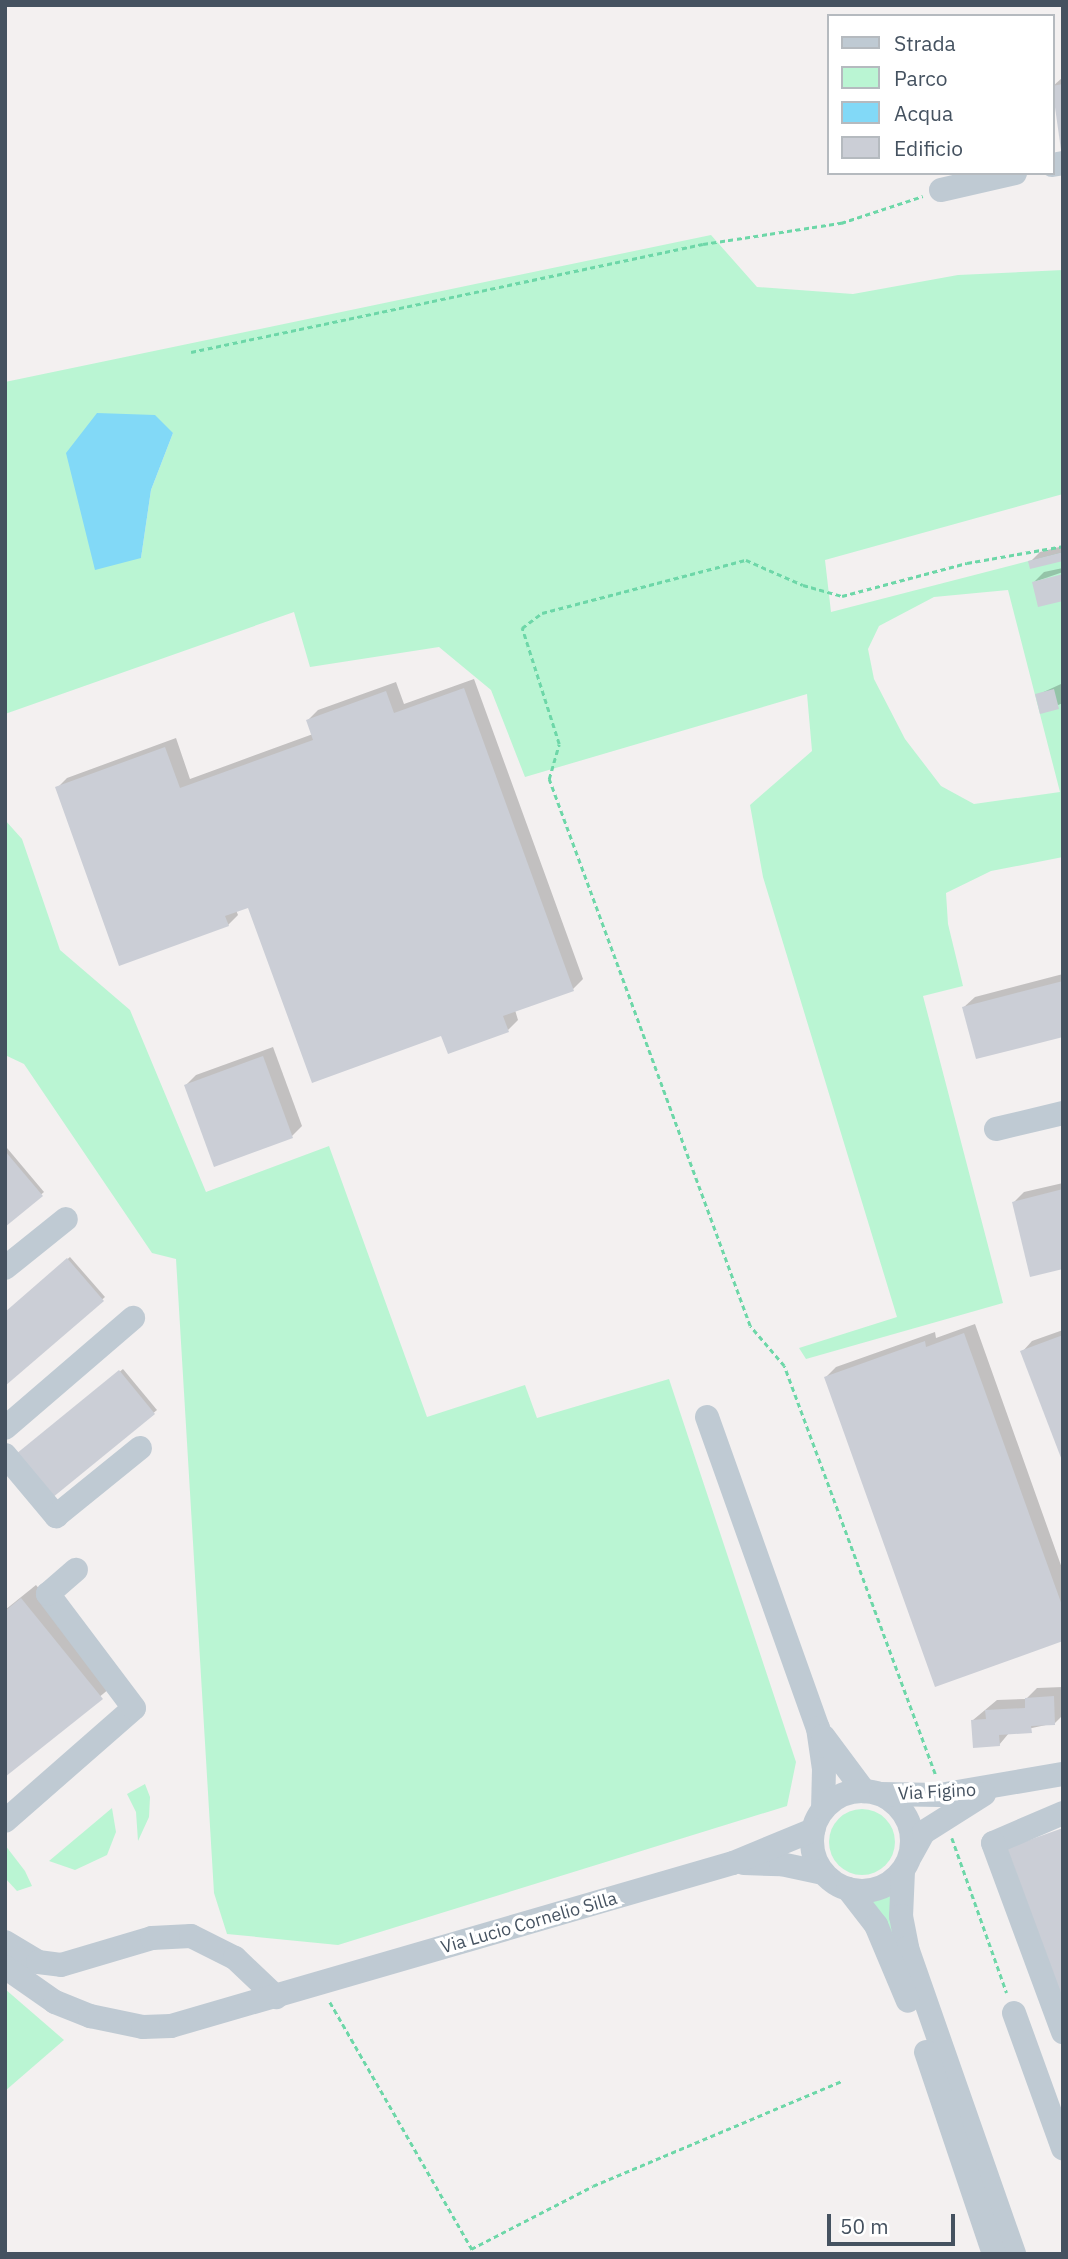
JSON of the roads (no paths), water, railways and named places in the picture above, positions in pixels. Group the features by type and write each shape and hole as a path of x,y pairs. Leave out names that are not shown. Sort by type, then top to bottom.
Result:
{"street":[{"path":"941,190 1006,175"},
{"path":"996,1129 1063,1113"},
{"path":"5,1268 66,1219"},
{"path":"5,1428 133,1318"},
{"path":"707,1417 818,1728 824,1769 813,1853 824,1873"},
{"path":"5,1455 55,1517 140,1448"},
{"path":"5,1821 134,1708 48,1594 76,1570"},
{"path":"818,1728 873,1792 905,1814 913,1835 901,1916 907,1948 1014,2254"},
{"name":"Via Figino","path":"873,1792 942,1806 993,1789 1063,1773"},
{"name":"Via Lucio Cornelio Silla","path":"5,1966 55,2002 90,2016 143,2026 199,2021 733,1863 818,1819 842,1794 873,1792"},
{"name":"Via Figino","path":"907,1863 942,1806"},
{"path":"1063,1813 993,1843 1063,2032"},
{"name":"Via Lucio Cornelio Silla","path":"733,1863 781,1864 824,1873 848,1889 871,1916 902,1981 994,2254"},
{"path":"848,1889 882,1887 907,1863"},
{"path":"5,1942 38,1962 61,1965 152,1938 191,1936 235,1958 276,1997"},
{"path":"1014,2013 1063,2148"}],"water":[{"path":"97,413 155,415 173,433 151,490 141,558 95,570 66,453"}]}
